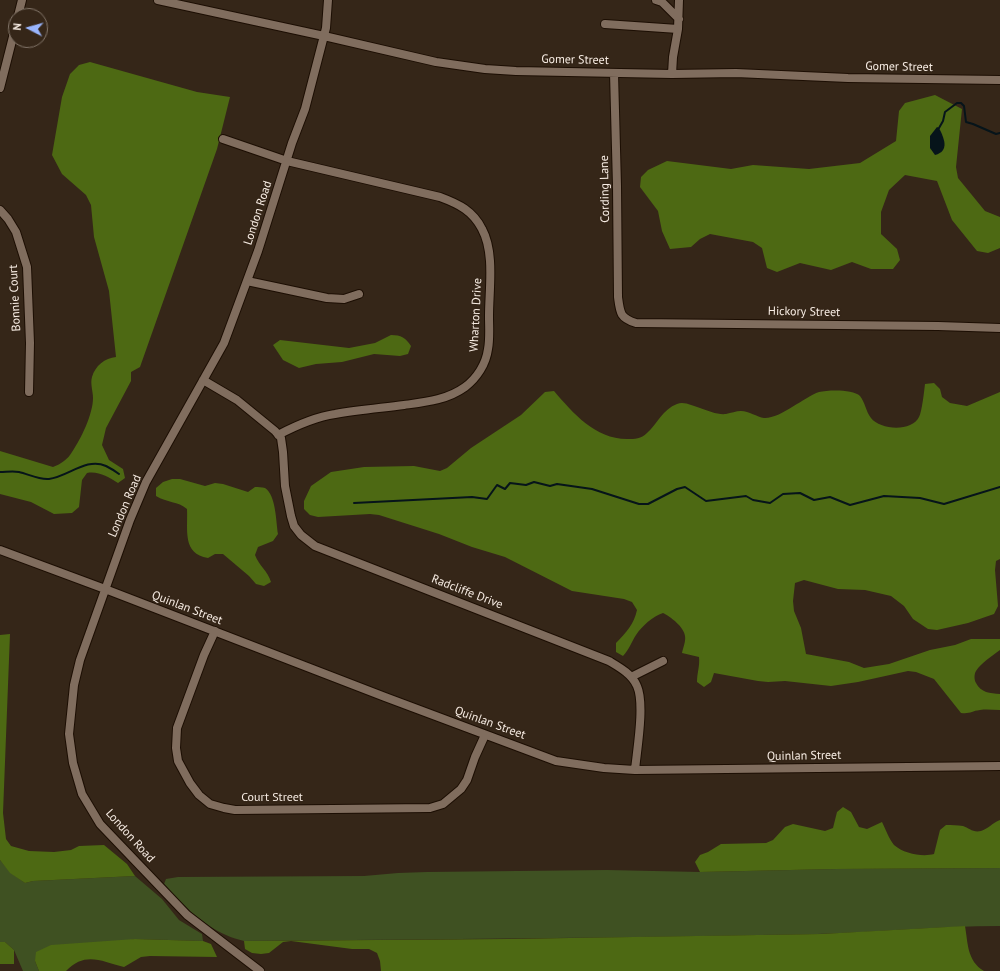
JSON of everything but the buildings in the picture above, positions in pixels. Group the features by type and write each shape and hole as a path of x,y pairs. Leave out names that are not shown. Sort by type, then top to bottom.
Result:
{"street":[{"name":"Gomer Street","path":"158,0 446,64 516,71 672,74 736,73 848,78 1000,80"},
{"name":"London Road","path":"260,971 187,915 100,824 82,794 73,763 69,734 74,685 80,660 130,520 146,482 224,343 258,251 305,109 326,28 328,0"},
{"path":"656,0 662,2 679,19"},
{"path":"672,74 679,19 679,0"},
{"path":"605,24 678,29"},
{"path":"0,88 10,48"},
{"name":"Cording Lane","path":"614,73 619,304"},
{"name":"Wharton Drive","path":"223,139 287,161 440,197 456,203 467,209 475,217 489,246 490,269 488,349 484,364 472,381 457,392 445,398 428,402 335,414 307,421 278,435"},
{"name":"Bonnie Court","path":"0,210 16,232 27,267 30,342 29,392"},
{"path":"247,281 327,298 344,300 359,294"},
{"name":"Hickory Street","path":"619,304 624,318 636,323 1000,328"},
{"path":"203,380 237,400 278,435"},
{"name":"Radcliffe Drive","path":"278,435 281,438 285,486 291,516 294,526 307,541 315,546 609,661 623,670 637,686 640,704 640,722 635,770"},
{"name":"Quinlan Street","path":"0,550 556,761 635,770 1000,766"},
{"name":"Court Street","path":"215,631 204,655 177,728 176,748 178,761 190,783 199,795 210,804 235,810 430,808 443,804 461,789 467,780 485,735"},
{"path":"631,678 663,661"}],"green space":[{"path":"90,62 197,92 230,97 217,149 140,367 131,372 131,381 106,428 102,445 109,460 123,469 125,478 118,483 99,474 87,473 82,480 79,507 72,513 54,514 31,502 0,494 0,451 53,467 64,461 75,447 89,419 93,398 91,382 95,369 108,359 116,357 109,291 94,237 91,205 86,195 62,174 52,155 62,97 70,74 79,65"},
{"path":"935,95 962,109 956,167 958,178 985,211 1000,217 1000,248 988,253 977,251 952,220 937,181 905,175 889,190 881,212 881,234 897,249 900,260 893,269 871,269 852,262 831,270 800,263 777,272 767,268 762,248 753,242 710,234 700,239 691,247 670,249 662,231 658,211 640,187 641,177 648,170 667,161 731,169 753,165 809,169 860,163 896,141 899,111 905,103"},
{"path":"391,335 395,335 403,338 411,346 408,354 400,356 374,354 342,362 316,364 299,368 283,360 273,345 280,340 349,348 375,343"},
{"path":"934,383 940,389 942,397 950,403 967,406 1000,392 1000,559 996,561 995,570 998,606 994,614 968,623 937,630 928,629 913,619 904,606 891,596 865,590 838,589 804,580 795,583 793,601 794,611 801,628 806,654 849,662 864,668 889,664 930,650 955,645 971,639 1000,639 1000,650 981,665 976,671 974,677 975,682 983,691 1000,694 1000,710 977,710 961,713 934,679 916,672 908,671 858,682 831,686 785,681 758,681 714,673 711,682 704,687 697,682 699,657 682,653 685,640 684,633 677,623 663,613 659,614 641,628 623,656 616,652 616,643 634,620 637,610 632,602 624,599 572,591 505,557 379,515 370,514 318,517 310,515 304,509 304,501 311,486 331,472 364,467 414,466 440,471 447,468 471,448 521,415 545,392 554,391 577,416 595,430 615,438 630,439 645,435 668,409 680,403 716,413 726,414 744,411 764,418 784,412 819,392 828,391 846,391 857,394 863,401 869,416 875,422 888,427 903,427 915,422 919,417 925,384"},
{"path":"172,479 180,479 205,486 215,483 223,484 248,492 255,487 265,488 269,491 275,509 278,534 273,541 258,547 255,555 271,582 264,586 256,584 249,576 223,554 215,554 208,558 200,556 194,552 188,540 187,509 184,506 156,496 156,488 163,482"},
{"path":"10,634 3,813 6,839 11,846 29,851 54,852 71,850 79,846 104,845 127,864 135,876 33,881 25,883 10,873 0,860 0,635"},
{"path":"843,807 851,812 859,827 867,829 882,822 894,845 908,853 919,855 934,854 940,830 946,825 963,826 973,831 978,831 983,830 1000,820 1000,868 700,872 695,862 700,855 721,844 766,843 773,840 785,827 793,824 825,831 833,828 837,812"},
{"path":"0,860 11,873 25,883 33,881 135,876 162,899 179,920 202,934 203,941 135,939 35,961 39,971 23,971 14,950 5,942 0,942"},
{"path":"1000,868 1000,926 818,934 244,941 217,931 200,919 177,899 164,884 166,879 178,877 364,876 427,872 607,870 700,872"},
{"path":"965,926 971,957 978,967 984,971 381,971 377,953 369,949 352,949 291,941 283,942 269,953 261,954 252,953 245,949 244,941 821,934"},
{"path":"135,939 203,941 211,944 217,957 150,956 141,957 124,967 101,960 87,959 73,965 66,971 39,971 35,961 36,952 51,945"},
{"path":"0,942 5,942 14,950 14,964 0,964"}],"shaded area":[{"path":"937,127 939,128 944,140 944,147 940,153 935,155 930,148 930,136"}],"waterway":[{"path":"939,128 943,121 945,112 957,103 961,103 964,106 966,122 996,134 1000,133"},
{"path":"0,472 19,472 37,478 49,479 63,475 77,468 91,464 99,464 106,466 119,474"},
{"path":"354,503 472,497 487,499 497,485 505,489 510,483 526,485 534,482 550,486 557,484 592,489 639,504 648,504 677,489 685,487 706,501 746,496 753,500 770,503 783,494 800,493 814,500 830,497 850,505 884,496 920,498 944,504 1000,487"}]}
